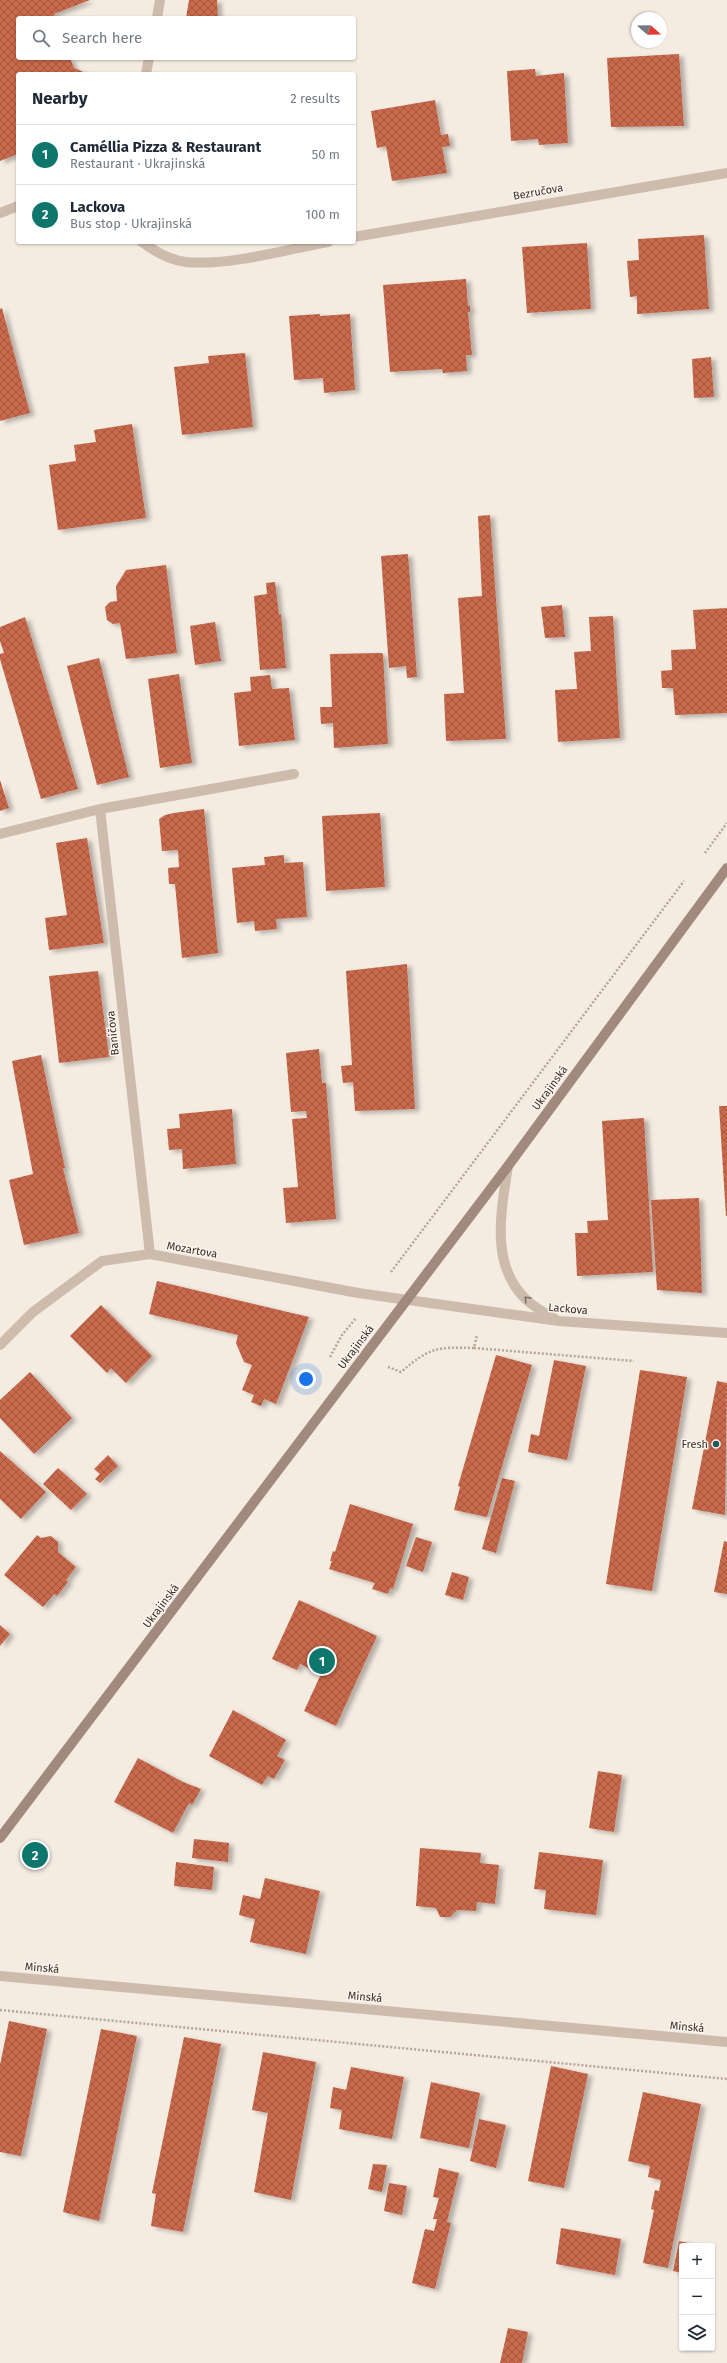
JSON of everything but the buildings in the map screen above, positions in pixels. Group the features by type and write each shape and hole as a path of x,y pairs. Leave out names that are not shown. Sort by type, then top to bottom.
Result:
{"main road":[{"name":"Ukrajinská","path":"0,1838 508,1166 727,868"}],"street":[{"path":"157,16 160,0"},
{"path":"146,72 149,60"},
{"name":"Bezručova","path":"356,237 727,173"},
{"path":"0,213 16,207"},
{"path":"145,244 157,253 185,262 220,262 317,244"},
{"path":"0,834 100,809 294,774"},
{"name":"Baničova","path":"100,809 150,1254"},
{"path":"508,1166 500,1218 502,1256 511,1280 529,1302 559,1321"},
{"name":"Mozartova","path":"0,1345 32,1312 102,1261 150,1254 374,1295 408,1299"},
{"name":"Lackova","path":"408,1299 559,1321 727,1333"},
{"name":"Minská","path":"0,1976 727,2042"}],"path":[{"path":"703,854 727,823"},
{"path":"374,1295 684,880"},
{"path":"474,1348 482,1310"},
{"path":"334,1349 401,1372 420,1356 434,1349 474,1348 634,1360"},
{"path":"0,2010 727,2079"}],"place":[{"name":"Fresh","path":"716,1444"},
{"name":"Caméllia Pizza & Restaurant","path":"322,1661"},
{"name":"Lackova","path":"35,1855"}]}
